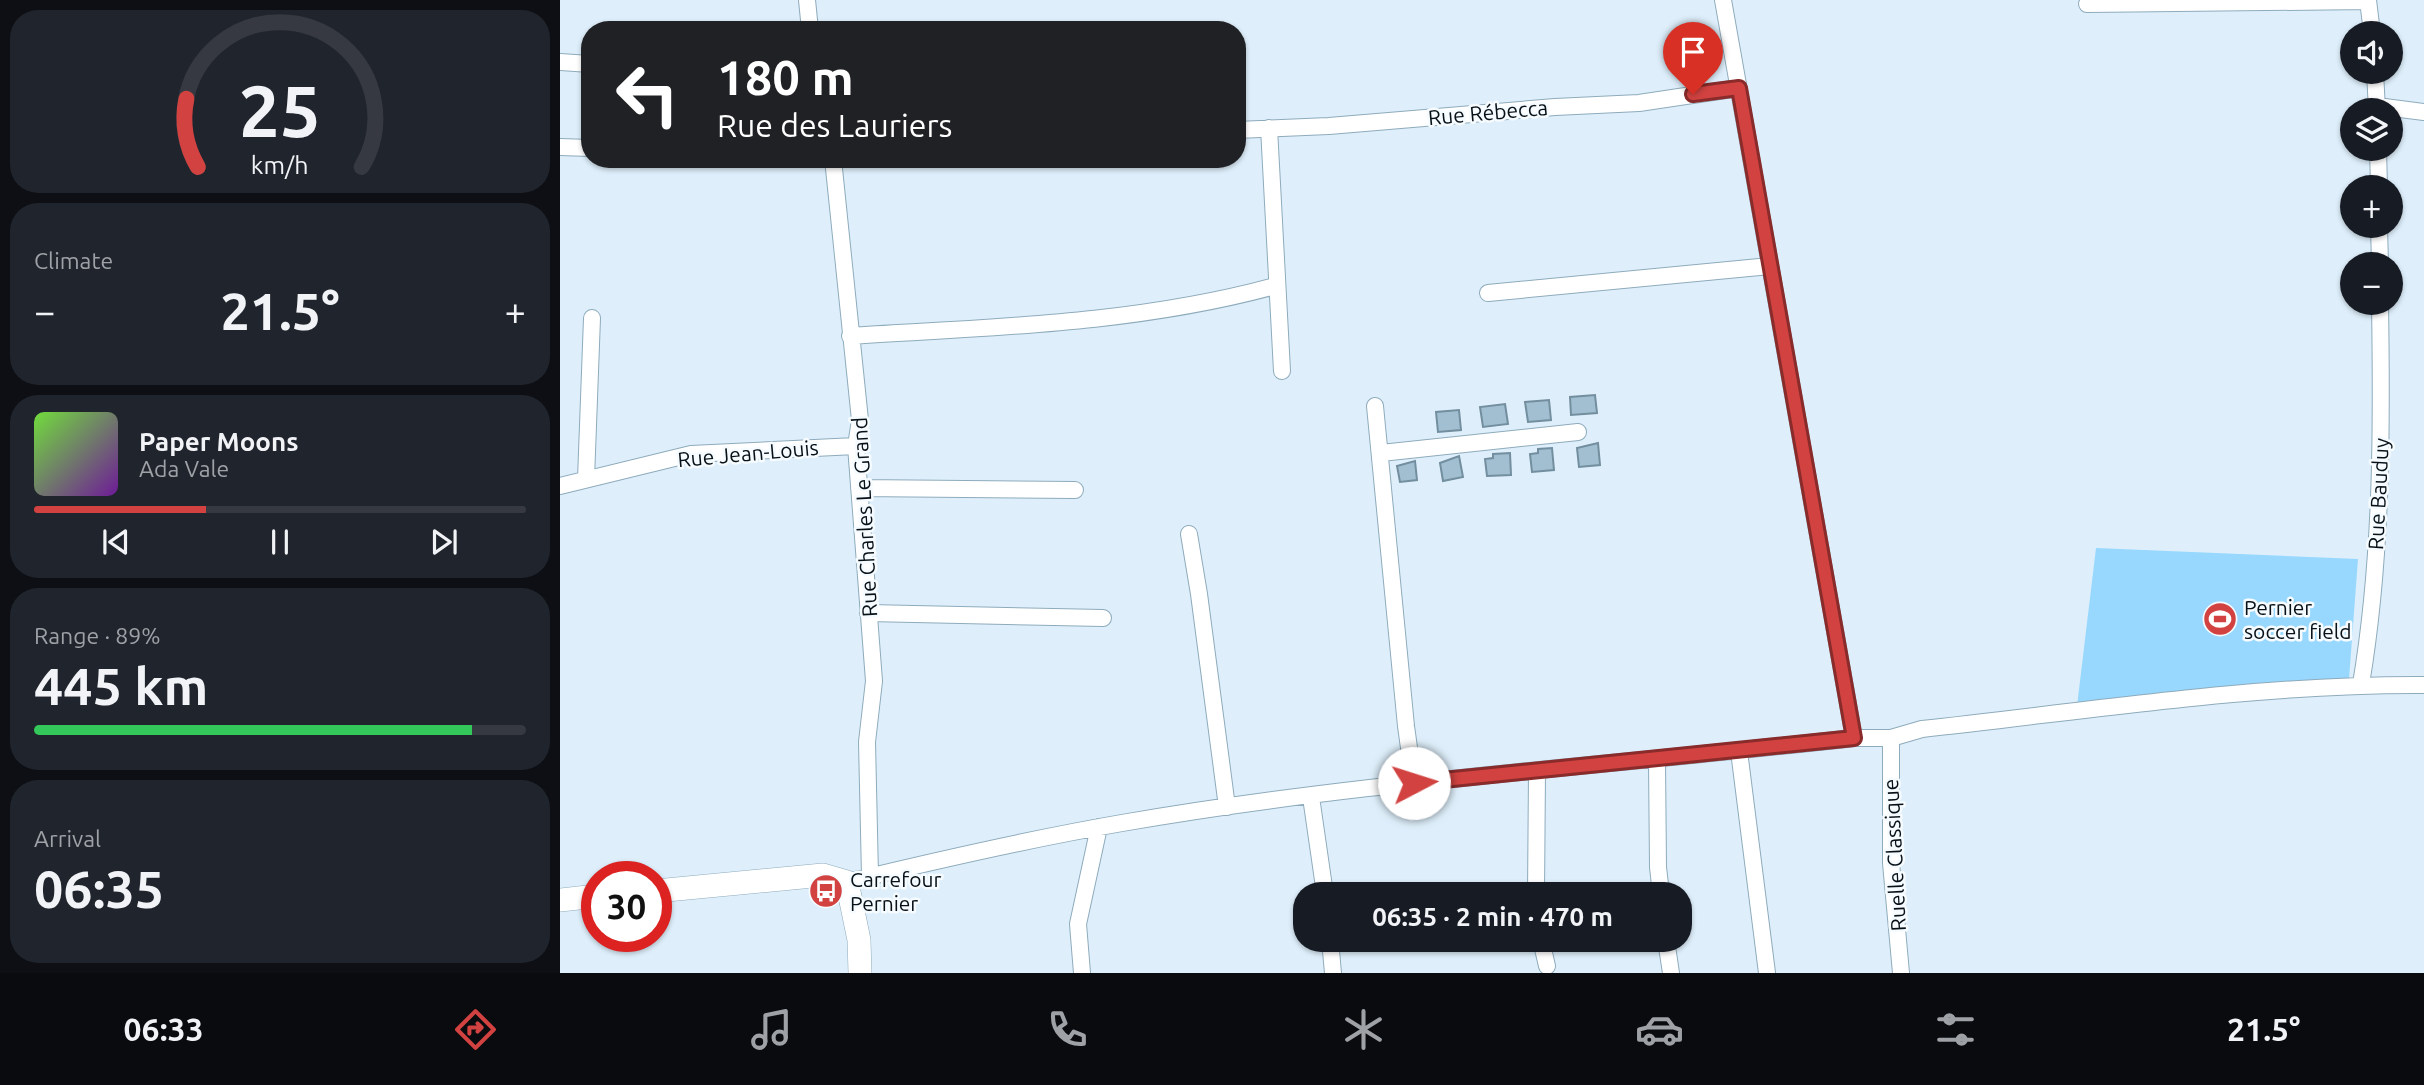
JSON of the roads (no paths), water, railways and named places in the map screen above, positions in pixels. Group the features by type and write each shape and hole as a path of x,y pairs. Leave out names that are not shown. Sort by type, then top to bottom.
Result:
{"street":[{"path":"807,0 809,21"},
{"path":"1723,0 1854,738"},
{"path":"2087,4 2368,1 2370,21"},
{"path":"560,62 581,63"},
{"name":"Rue Rébecca","path":"1246,129 1329,127 1555,107 1639,103 1739,88"},
{"path":"2403,110 2424,112"},
{"path":"1269,128 1275,286 1282,371"},
{"path":"560,147 581,148"},
{"name":"Rue Charles Le Grand","path":"834,168 860,420 856,446 874,681 867,742 870,876"},
{"path":"1488,293 1770,266"},
{"path":"850,336 1087,322 1232,297 1275,286"},
{"name":"Rue Bauduy","path":"2361,684 2370,632 2382,484 2380,315"},
{"path":"586,479 592,318"},
{"path":"1375,406 1405,726 1414,783"},
{"path":"1381,453 1578,432"},
{"name":"Rue Jean-Louis","path":"560,486 691,454 856,446"},
{"path":"859,488 1075,490"},
{"path":"1189,534 1227,807"},
{"path":"868,613 1103,618"},
{"path":"672,889 823,875 847,882 1099,827 1227,807 1414,783 1657,761 1854,738 1891,738 1922,729 2361,684 2424,685"},
{"name":"Ruelle Classique","path":"1891,738 1891,863 1901,973"},
{"path":"1739,751 1767,973"},
{"path":"1657,761 1660,882"},
{"path":"1536,882 1537,772"},
{"path":"1311,797 1323,882"},
{"path":"1082,973 1078,925 1099,827"},
{"path":"847,882 859,940 860,973"},
{"path":"560,900 581,898"},
{"path":"1331,952 1333,973"},
{"path":"1544,952 1547,966"},
{"path":"1668,952 1671,973"}],"place":[{"name":"Pernier soccer field","path":"2220,619"},
{"name":"Carrefour Pernier","path":"826,891"}]}
